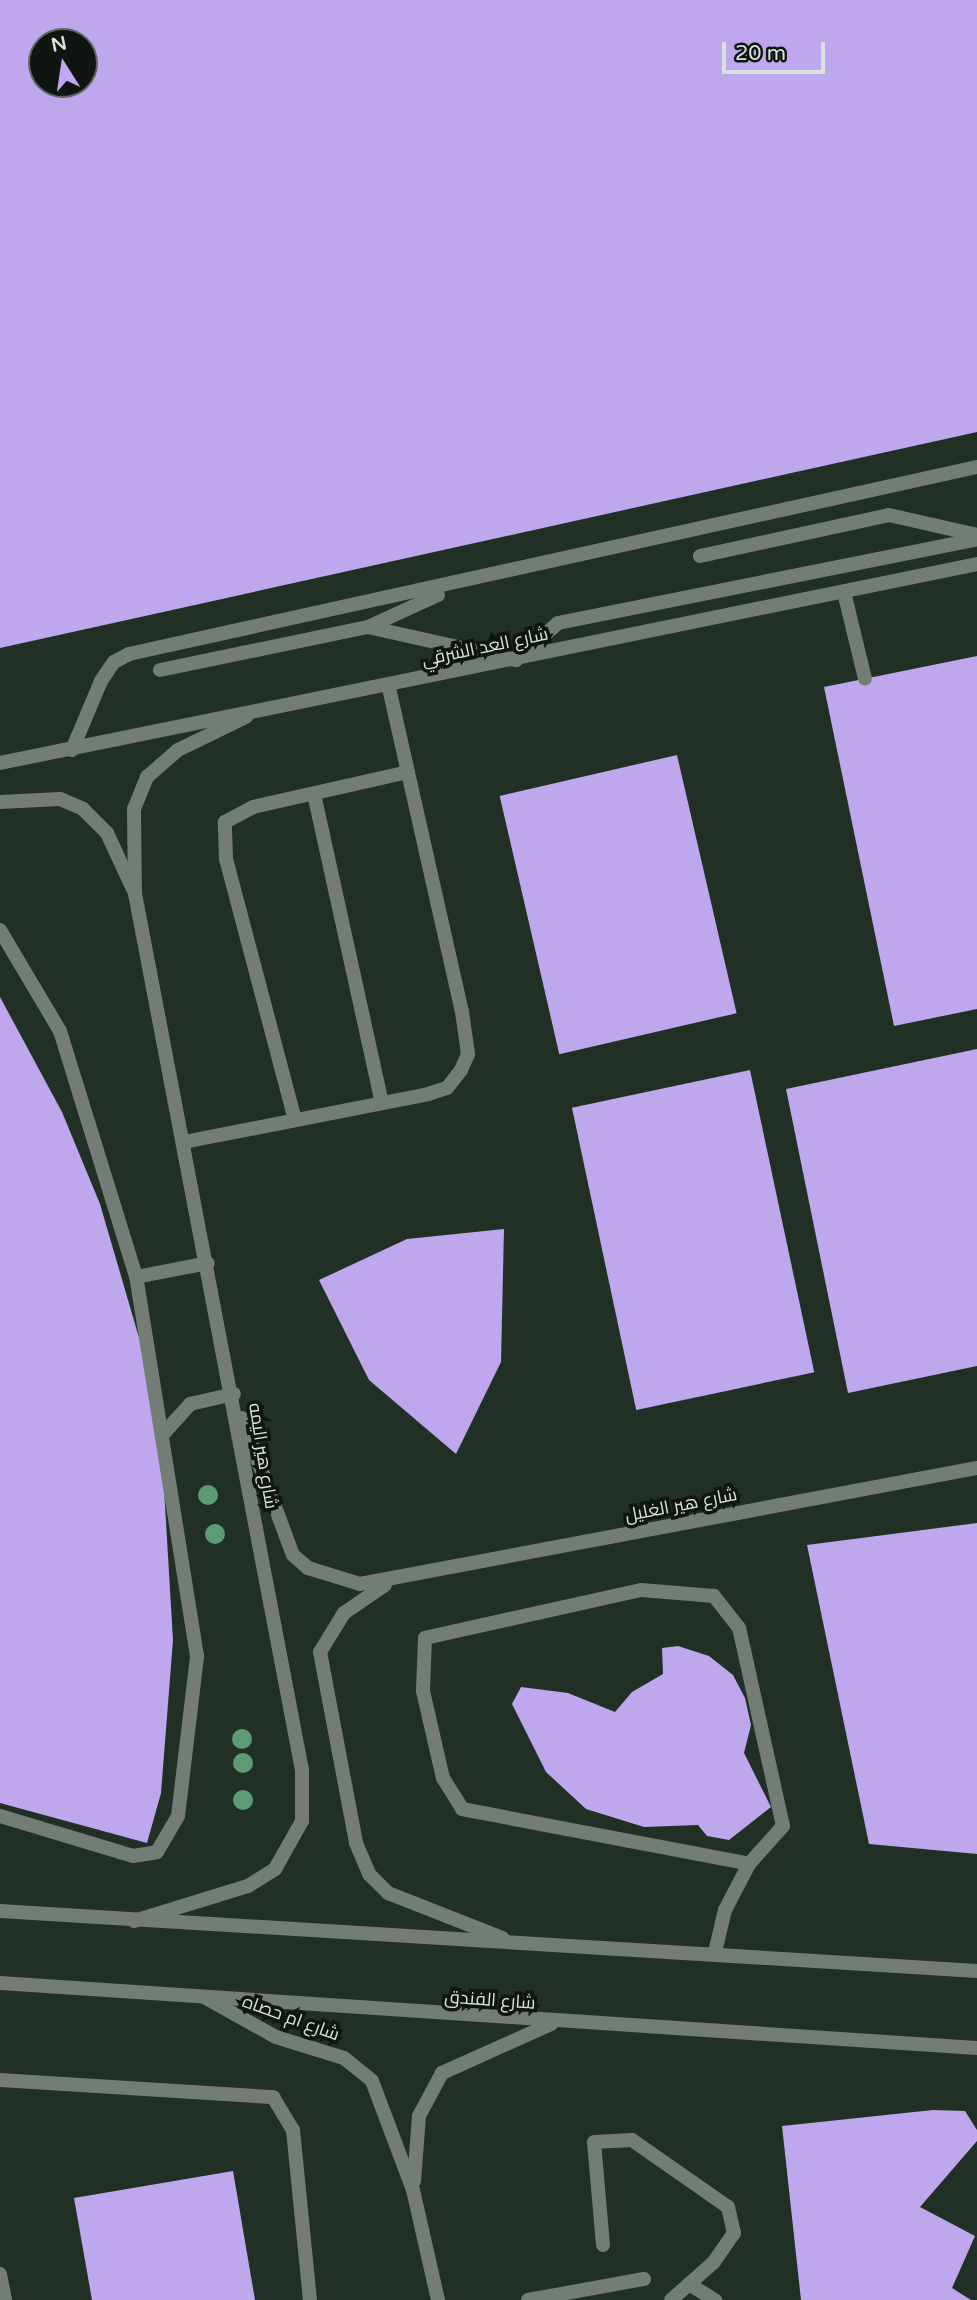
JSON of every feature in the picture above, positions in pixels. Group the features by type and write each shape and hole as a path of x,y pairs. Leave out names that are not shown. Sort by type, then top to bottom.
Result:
{"street":[{"path":"72,750 101,681 114,662 129,654 465,583 977,467"},
{"path":"701,556 889,515 977,537"},
{"path":"368,627 516,660 558,623 977,537"},
{"name":"شارع العد الشرقي","path":"0,763 246,717 977,564"},
{"path":"160,670 368,627 465,583"},
{"path":"844,592 865,679"},
{"path":"184,1142 447,1088 468,1054 389,687"},
{"name":"شارع هير اليمه","path":"133,1922 248,1886 275,1869 302,1821 302,1770 234,1398 135,894 134,809 147,777 178,750 246,717"},
{"path":"295,1120 224,836 225,822 235,813 408,772"},
{"path":"314,794 382,1102"},
{"name":"شارع هير اليمه","path":"6,801 60,799 83,809 107,833 135,894"},
{"path":"0,930 60,1031 136,1277 165,1432 197,1656 190,1745 173,1833 157,1852 133,1856 0,1816"},
{"path":"136,1277 208,1263"},
{"path":"165,1432 190,1404 234,1398"},
{"name":"شارع هير الغليل","path":"234,1398 293,1555 332,1579 393,1581 977,1468"},
{"name":"شارع هير الغليل","path":"393,1581 344,1613 320,1653 356,1843 369,1874 387,1893 502,1938"},
{"path":"715,1952 725,1910 748,1864 783,1826 738,1629 714,1596 641,1590 425,1638 423,1692 443,1778 462,1809 748,1864"},
{"path":"0,1910 133,1922 502,1938 977,1971"},
{"name":"شارع الفندق","path":"0,1983 551,2024 977,2048"},
{"name":"شارع ام حصاه","path":"204,1997 276,2037 344,2059 372,2081 413,2189 438,2300"},
{"name":"شارع ام حصاه","path":"413,2189 419,2116 442,2073 551,2024"},
{"path":"0,2080 273,2097 293,2130 310,2300"},
{"path":"603,2245 594,2142 632,2140 729,2207 734,2233 689,2284 671,2300"},
{"path":"0,2274 5,2300"},
{"path":"528,2300 644,2279"},
{"path":"689,2284 715,2300"}],"building":[{"path":"0,0 977,0 977,432 0,648"},
{"path":"977,656 977,1009 894,1026 824,687"},
{"path":"677,755 737,1013 559,1054 500,796"},
{"path":"0,997 62,1112 100,1204 149,1372 162,1455 173,1640 161,1793 147,1843 0,1803"},
{"path":"977,1049 977,1366 848,1393 786,1089"},
{"path":"750,1070 814,1372 636,1410 572,1108"},
{"path":"504,1229 501,1362 456,1454 369,1380 319,1280 407,1239"},
{"path":"977,1523 977,1854 869,1844 807,1545"},
{"path":"678,1646 709,1656 733,1675 745,1698 751,1725 744,1753 771,1807 729,1840 707,1836 698,1825 644,1827 586,1809 546,1772 512,1704 521,1687 568,1693 615,1712 632,1692 663,1674 662,1648"},
{"path":"933,2110 965,2111 977,2130 977,2141 920,2207 975,2236 952,2288 971,2300 801,2300 782,2126"},
{"path":"233,2171 255,2300 92,2300 74,2198"}]}
